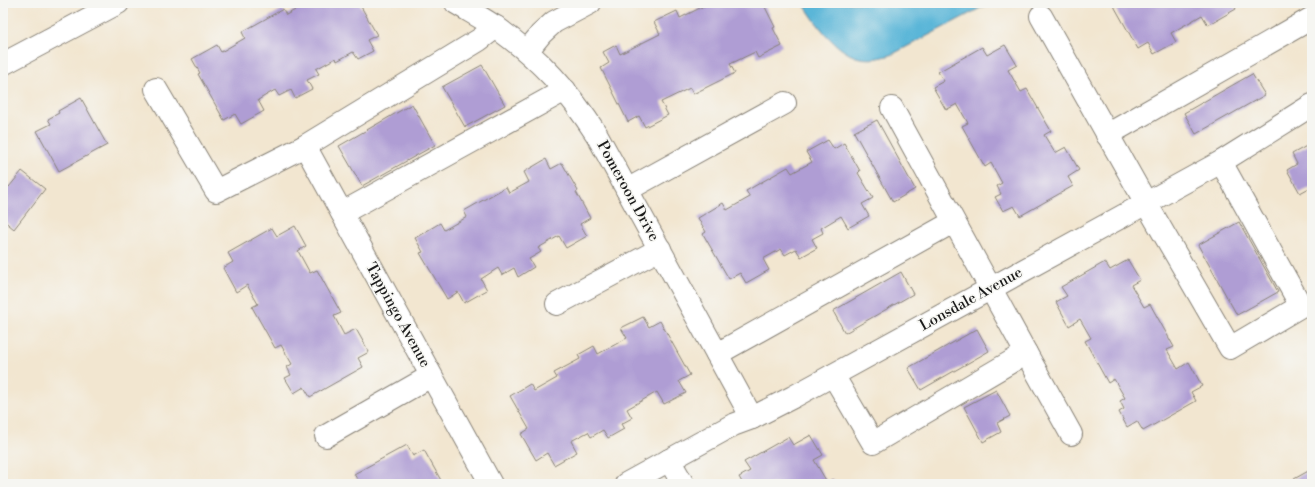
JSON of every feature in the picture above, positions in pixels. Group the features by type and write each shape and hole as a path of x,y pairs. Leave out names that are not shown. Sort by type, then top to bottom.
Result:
{"street":[{"path":"3,64 118,3"},
{"path":"528,51 541,34 554,22 590,3"},
{"name":"Pomeroon Drive","path":"465,5 528,51 556,79 578,106 597,135 752,418"},
{"path":"1041,16 1107,135 1230,348 1301,306 1221,162"},
{"path":"1107,135 1312,18"},
{"path":"156,89 216,191 305,146 479,40 496,27"},
{"path":"342,213 565,90"},
{"path":"627,190 785,103"},
{"name":"Lonsdale Avenue","path":"626,484 733,425 752,418 833,375 1221,162 1312,105"},
{"path":"892,108 953,222 1071,434"},
{"name":"Tappingo Avenue","path":"305,146 491,484"},
{"path":"717,354 953,222"},
{"path":"557,304 660,249"},
{"path":"833,375 873,443 1026,353"},
{"path":"326,436 431,376"},
{"path":"669,460 683,484"}],"water":[{"path":"803,3 990,3 891,55 868,59 851,55 843,50 827,36"}],"building":[{"path":"308,3 359,3 377,35 367,40 373,51 358,59 353,52 337,61 336,58 316,69 319,74 307,80 312,89 295,98 291,90 279,96 275,90 258,100 264,111 241,124 235,114 224,120 198,74 200,73 192,59 217,45 221,52 245,38 242,32 283,9 286,15"},
{"path":"710,3 763,3 775,27 773,28 782,46 758,58 755,52 730,64 735,73 693,94 690,88 661,102 668,115 645,127 639,116 628,122 601,68 609,63 603,52 616,45 620,54 660,34 654,22 677,11 680,18"},
{"path":"1120,3 1233,3 1236,9 1208,25 1202,15 1171,33 1176,42 1154,54 1148,43 1138,49 1114,6"},
{"path":"1005,45 1017,65 1008,70 1021,92 1027,89 1051,131 1044,135 1055,153 1066,147 1079,170 1068,177 1073,186 1020,216 1014,206 1003,211 995,197 1001,194 997,186 1002,183 991,163 985,167 962,126 968,123 957,104 946,110 933,87 944,81 938,72 982,47 987,55"},
{"path":"482,65 505,105 465,127 442,87"},
{"path":"1252,74 1265,95 1196,134 1184,113"},
{"path":"81,98 107,145 59,171 37,131 51,124 48,119 59,113 58,111"},
{"path":"412,104 435,145 362,186 339,146"},
{"path":"877,120 915,189 893,202 854,132"},
{"path":"828,140 834,149 844,143 860,171 858,173 873,198 862,204 869,216 848,228 841,216 821,228 823,233 812,239 817,248 801,257 796,249 785,255 781,249 763,259 769,270 746,283 740,273 729,279 703,234 706,232 698,218 723,203 727,210 750,197 746,191 788,167 792,173 812,162 806,152"},
{"path":"1312,143 1312,189 1311,187 1300,193 1287,170 1297,164 1292,154"},
{"path":"546,159 551,169 562,163 578,191 576,192 590,218 580,224 587,236 566,248 559,236 538,248 541,252 529,259 534,267 518,277 514,268 502,275 498,268 481,279 487,290 464,303 458,292 447,299 420,253 423,252 415,238 440,223 444,230 467,217 464,211 506,187 509,193 529,182 524,172"},
{"path":"22,171 45,189 14,229 3,220 3,182 9,187"},
{"path":"1239,222 1278,292 1237,315 1198,245"},
{"path":"295,226 306,246 298,251 310,273 317,270 341,313 334,316 344,335 356,329 369,352 358,358 363,367 310,397 304,387 294,393 285,378 291,375 287,367 292,364 281,345 275,348 252,307 258,304 247,285 236,292 223,268 233,262 228,253 272,228 277,236"},
{"path":"1128,260 1140,280 1131,285 1144,307 1150,304 1174,347 1167,350 1178,369 1189,362 1202,386 1191,392 1196,401 1143,431 1137,421 1127,427 1119,412 1124,409 1120,401 1125,398 1114,379 1108,383 1085,341 1091,338 1080,319 1069,326 1056,302 1067,296 1061,287 1105,262 1110,270"},
{"path":"901,272 913,294 845,333 833,311"},
{"path":"643,317 649,327 660,321 690,375 679,381 686,393 664,404 657,392 627,409 632,418 621,424 624,429 608,438 603,430 591,437 588,432 571,441 577,452 554,465 547,453 536,460 521,434 529,429 510,396 530,384 534,391 557,378 554,373 580,359 578,355 594,346 598,354 627,338 621,328"},
{"path":"977,329 989,351 921,390 908,368"},
{"path":"996,390 1010,416 997,423 1001,432 983,442 964,407"},
{"path":"811,435 823,455 814,460 827,482 833,479 836,484 743,484 739,477 750,471 744,462 788,437 793,445"},
{"path":"407,445 413,456 424,450 443,484 360,484 354,474"},
{"path":"1312,469 1312,484 1285,484"}]}
